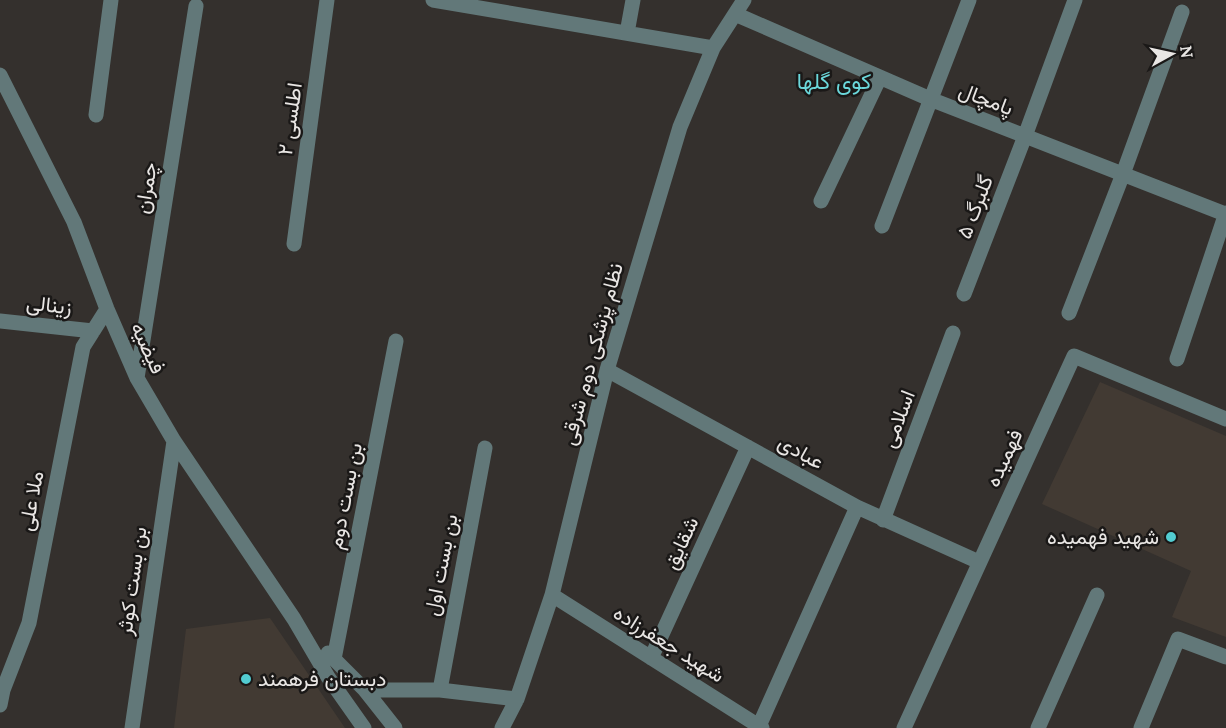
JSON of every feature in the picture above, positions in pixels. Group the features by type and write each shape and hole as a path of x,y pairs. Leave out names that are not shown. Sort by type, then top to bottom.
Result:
{"street":[{"path":"96,115 111,0"},
{"name":"اطلسی ۲","path":"294,244 327,0"},
{"path":"433,0 474,3 713,48"},
{"path":"627,33 633,0"},
{"name":"نظام پزشکی دوم شرقی","path":"502,728 517,699 552,595 607,370 680,127 713,48 744,0"},
{"path":"882,226 969,0"},
{"name":"گلبرگ ۵","path":"964,294 1075,0"},
{"name":"چمران","path":"137,378 196,6"},
{"path":"1069,313 1182,12"},
{"name":"پامچال","path":"735,14 930,99 1226,214"},
{"name":"فیضیه","path":"0,75 74,222 106,309 137,378 174,441 294,619 328,677 364,728"},
{"path":"820,201 880,77"},
{"path":"1177,359 1226,214"},
{"name":"ملا علی","path":"0,705 3,690 29,622 83,347 106,309"},
{"name":"زینالی","path":"0,321 93,331"},
{"name":"اسلامی","path":"883,520 953,333"},
{"name":"بن بست دوم","path":"334,659 396,341"},
{"name":"فهمیده","path":"904,728 1074,356 1226,419"},
{"name":"عبادی","path":"607,370 857,507 979,562"},
{"name":"بن بست کوثر","path":"132,728 174,441"},
{"name":"شقایق","path":"651,658 748,447"},
{"name":"بن بست اول","path":"440,690 484,448"},
{"path":"761,727 857,507"},
{"name":"شهید جعفرزاده","path":"552,595 761,727"},
{"path":"1038,728 1097,595"},
{"name":"فیضیه","path":"294,619 364,690 395,728"},
{"path":"1141,728 1178,639 1226,657"},
{"path":"364,690 440,690 517,699"}],"shaded area":[{"name":"شهید فهمیده","path":"1100,382 1226,436 1226,637 1172,617 1191,571 1042,504"},
{"name":"دبستان فرهمند","path":"270,618 345,728 174,728 186,629"}],"place":[{"name":"شهید فهمیده","path":"1171,537"},
{"name":"دبستان فرهمند","path":"246,679"}],"district":[{"name":"کوی گلها","path":"834,81"}]}
